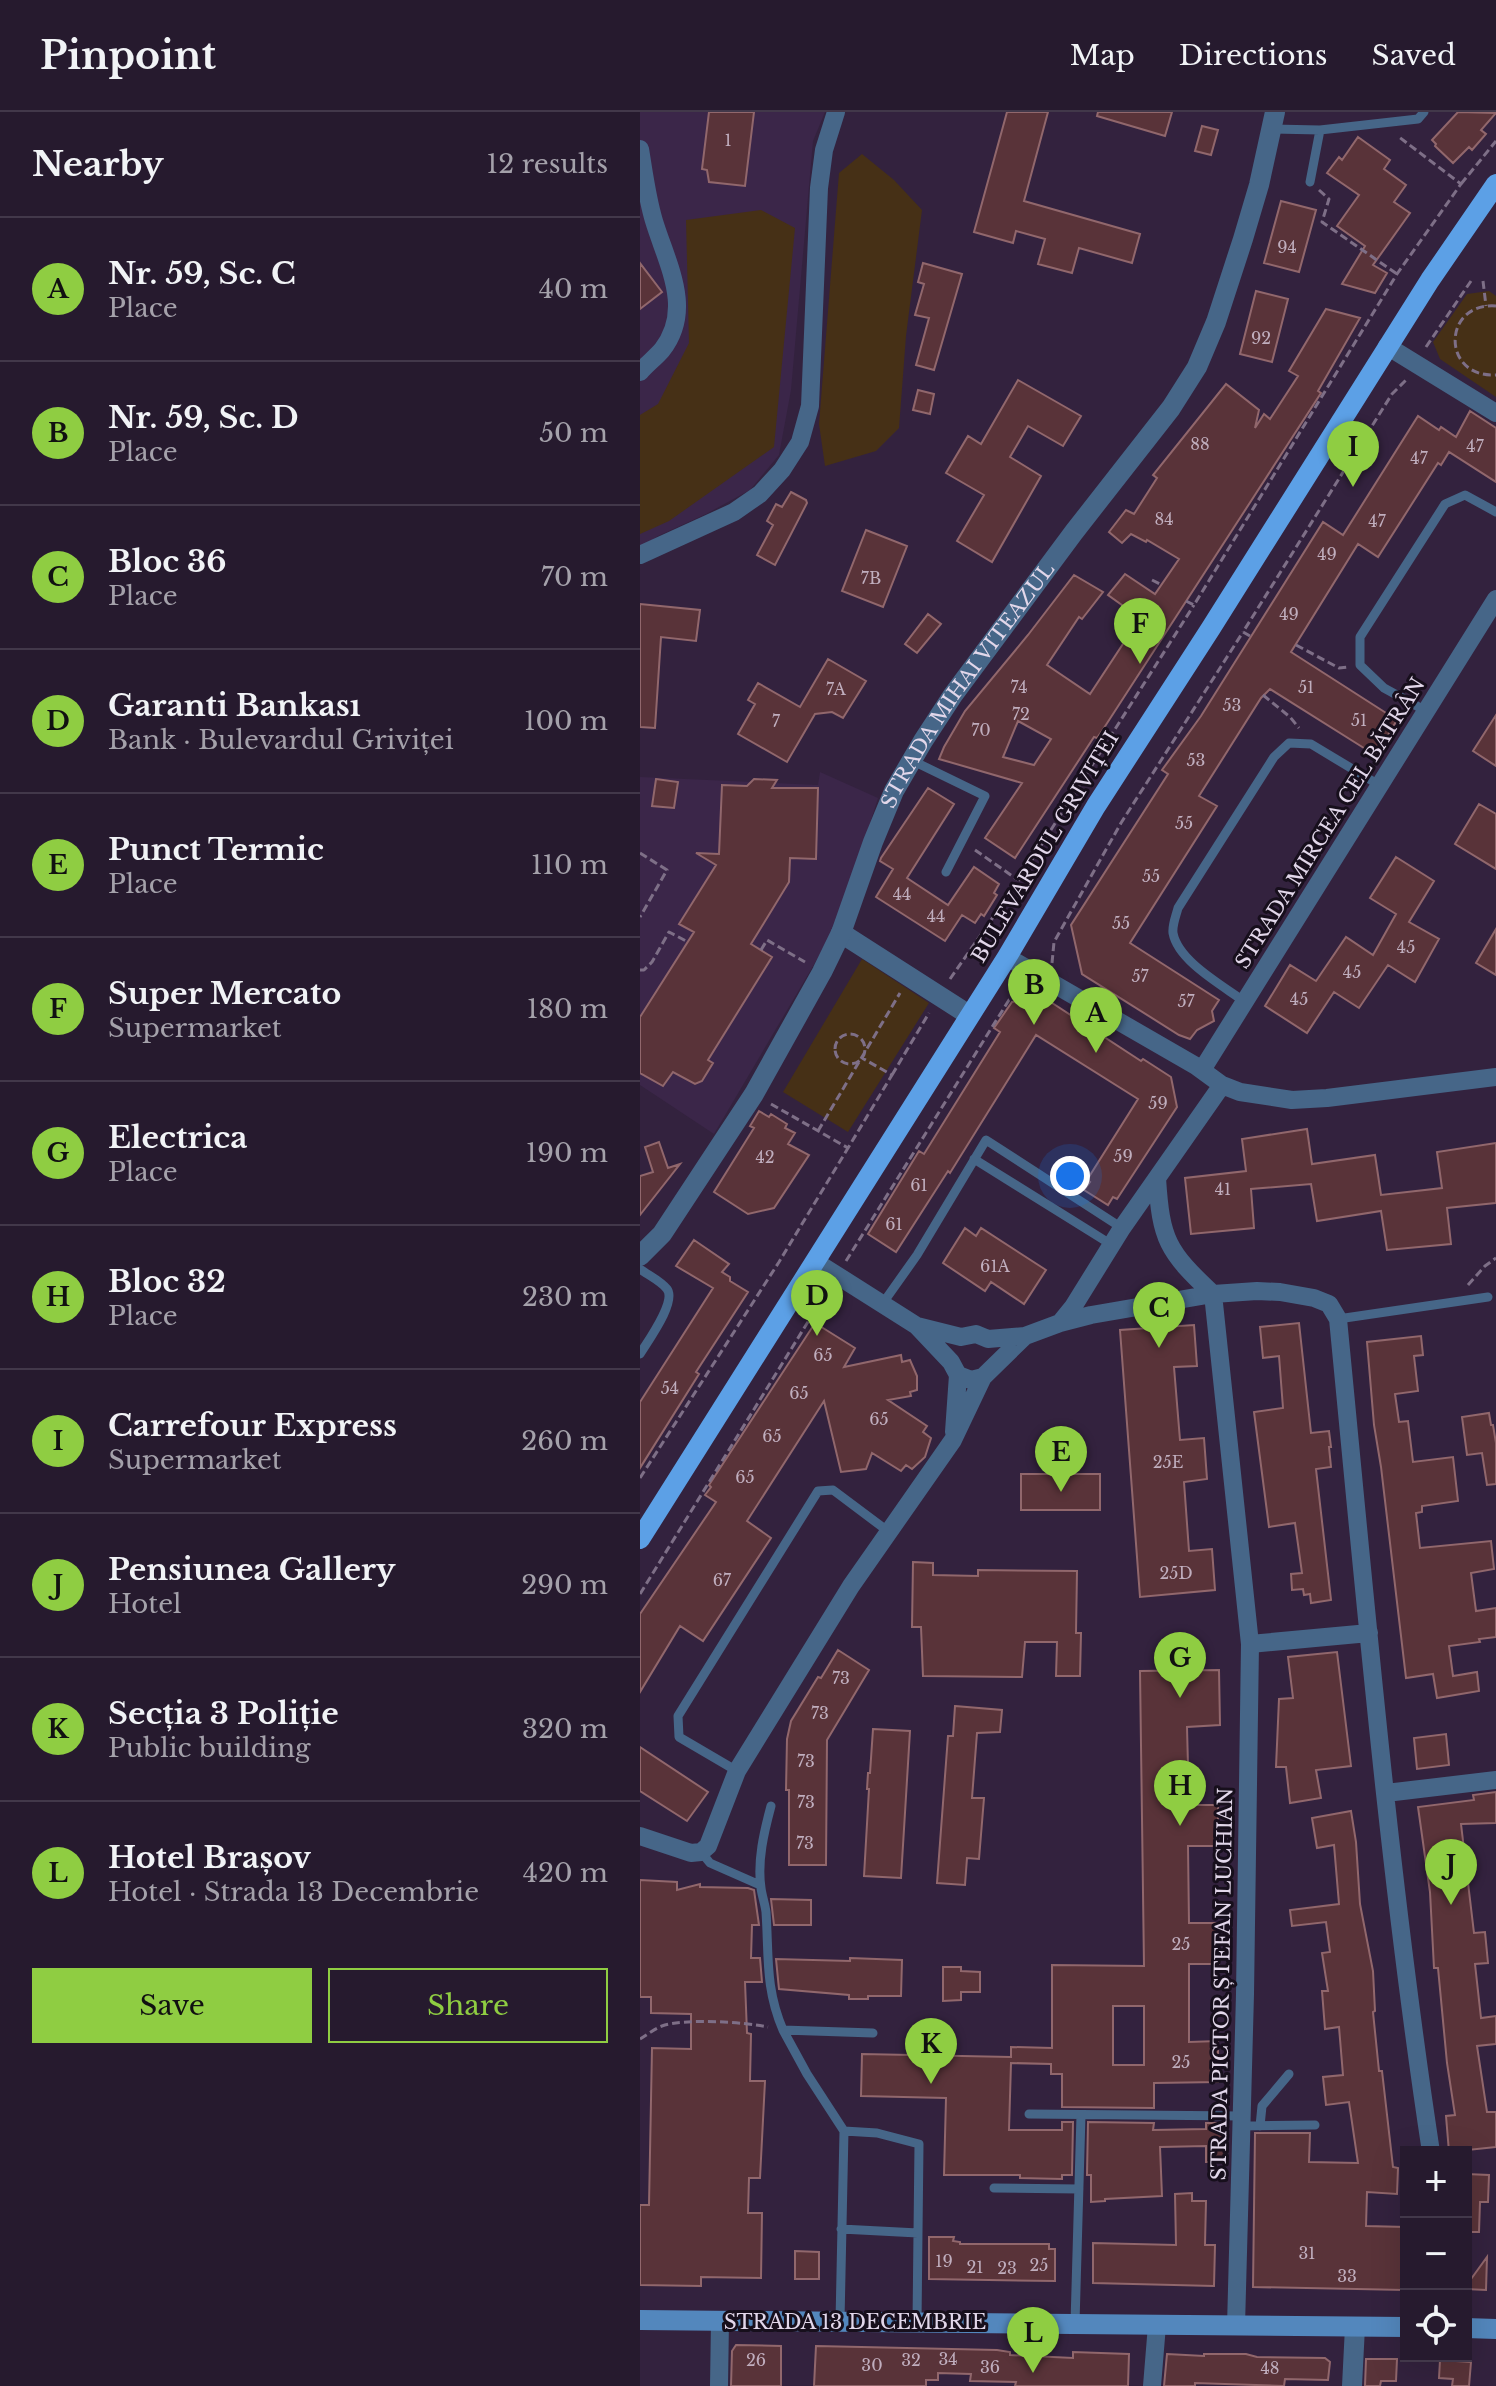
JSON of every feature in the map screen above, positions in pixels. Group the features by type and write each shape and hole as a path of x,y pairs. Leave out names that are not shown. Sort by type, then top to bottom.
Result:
{"main road":[{"name":"BULEVARDUL GRIVIȚEI","path":"640,1539 1007,957 1096,806 1387,346 1496,184"},
{"name":"STRADA 13 DECEMBRIE","path":"640,2320 1400,2327"},
{"path":"1472,2328 1496,2329"}],"street":[{"path":"640,555 734,512 760,494 782,470 800,442 810,406 819,188 824,150 836,112"},
{"name":"STRADA MIHAI VITEAZUL","path":"640,1256 662,1234 754,1094 841,933 873,842 911,760 953,695 1191,378 1208,344 1231,278 1259,185 1274,120"},
{"path":"640,149 654,221 679,301 676,326 663,349 640,372"},
{"path":"1387,346 1496,413"},
{"name":"STRADA MIRCEA CEL BĂTRÂN","path":"1202,1070 1496,599"},
{"path":"841,933 969,1015"},
{"path":"1007,957 1202,1070 1222,1085 1240,1092 1292,1100 1327,1098 1496,1077"},
{"path":"1060,1323 1222,1085"},
{"path":"1157,1178 1159,1215 1173,1254 1213,1294"},
{"path":"816,1262 917,1326 955,1368 971,1380 988,1373 1025,1336"},
{"path":"917,1326 961,1337 976,1334 988,1339 1025,1336 1060,1323 1213,1294 1280,1292 1329,1304 1338,1319 1412,2030 1430,2146"},
{"name":"STRADA PICTOR ȘTEFAN LUCHIAN","path":"1213,1294 1250,1644 1248,2123 1236,2326"},
{"path":"953,1440 955,1368 951,1351 961,1337"},
{"path":"640,1836 691,1853 701,1852 708,1846 737,1771 851,1586 953,1440 996,1354 988,1339"},
{"path":"1250,1644 1369,1633"},
{"path":"1386,1793 1496,1780"},
{"path":"719,2386 720,2321"},
{"path":"1152,2386 1157,2325"},
{"path":"1352,2386 1355,2327"}],"lane":[{"path":"1274,120 1320,130 1421,115"},
{"path":"1310,182 1320,130"},
{"path":"1426,711 1384,688 1360,665 1360,637 1445,504 1465,495 1496,512"},
{"path":"1245,1002 1187,958 1177,945 1172,929 1178,908 1274,757 1289,743 1311,744 1379,785"},
{"path":"911,760 985,796 946,872"},
{"path":"883,1303 917,1255 986,1140 1122,1228"},
{"path":"974,1159 1112,1245"},
{"path":"640,1269 668,1290 670,1298 668,1307 640,1354"},
{"path":"1338,1319 1488,1297"},
{"path":"737,1771 679,1737 678,1716 818,1491 833,1490 889,1532"},
{"path":"771,1806 762,1841 760,1885 765,1909 768,1980 783,2030 844,2131 840,2322"},
{"path":"701,1852 710,1863 760,1885"},
{"path":"783,2030 873,2033"},
{"path":"1248,2123 1289,2074"},
{"path":"1029,2114 1315,2125"},
{"path":"1075,2323 1081,2115"},
{"path":"844,2131 877,2133 919,2144 917,2322"},
{"path":"994,2188 1079,2189"},
{"path":"841,2229 918,2233"}],"path":[{"path":"1380,122 1461,184"},
{"path":"640,1478 779,1262 938,995 1019,880 1194,605 1397,274 1461,184 1496,141"},
{"path":"1310,182 1329,199 1322,222 1397,274"},
{"path":"1042,978 1054,961 1054,942 1121,823 1392,394 1419,366 1428,341 1471,281"},
{"path":"1483,281 1486,306"},
{"path":"1496,306 1475,308 1459,324 1455,335 1455,346 1466,366 1475,373 1496,375"},
{"path":"1152,580 1162,585"},
{"path":"1186,601 1194,605"},
{"path":"1243,632 1250,636"},
{"path":"1296,645 1339,668 1360,665"},
{"path":"1231,652 1238,656"},
{"path":"1263,695 1290,717 1311,744"},
{"path":"962,842 1019,880"},
{"path":"640,853 667,870 640,917"},
{"path":"640,970 652,962 669,932 688,942"},
{"path":"761,950 767,940 799,958"},
{"path":"818,1131 910,976"},
{"path":"846,1034 859,1036 865,1049 862,1058 848,1064 839,1059 835,1049 838,1040 846,1034"},
{"path":"862,1058 892,1075"},
{"path":"754,1094 848,1148"},
{"path":"1452,1302 1496,1258"},
{"path":"640,2039 662,2026 689,2023 756,2025 783,2030"}],"shaded area":[{"path":"640,112 825,112 813,141 791,390 779,455 750,490 640,548"},
{"path":"862,154 894,180 922,210 906,336 899,428 876,451 825,466 819,424 839,173"},
{"path":"761,210 795,228 774,447 669,521 640,534 640,415 658,404 689,343 686,220"},
{"path":"1489,291 1496,296 1496,397 1440,359 1433,342 1467,294"},
{"path":"820,772 878,798 839,922 714,1134 640,1085 640,777 818,785"},
{"path":"862,959 929,1003 848,1132 783,1092"}],"building":[{"path":"709,112 754,112 745,186 709,182 707,170 702,169"},
{"path":"1007,112 1048,112 1024,201 1140,234 1132,263 1079,248 1072,273 1038,264 1045,239 1016,231 1013,243 974,232"},
{"path":"1098,112 1172,112 1165,136 1097,116"},
{"path":"1458,112 1496,113 1481,130 1486,134 1472,150 1469,147 1453,163 1432,140"},
{"path":"1202,126 1218,130 1211,155 1195,151"},
{"path":"1358,137 1390,160 1384,169 1406,185 1394,202 1410,213 1373,265 1387,273 1375,293 1342,284 1365,246 1337,226 1359,195 1327,173 1339,157 1342,160"},
{"path":"1281,201 1316,210 1299,272 1264,263"},
{"path":"640,263 662,292 640,309"},
{"path":"923,263 962,274 934,370 916,365 929,318 915,315 924,284 918,282"},
{"path":"1256,291 1288,299 1272,362 1240,354"},
{"path":"1326,309 1360,318 1318,391 1321,393 1102,731 1097,738 1094,737 1015,858 985,838 1022,783 939,759 944,747 965,711 1074,575 1103,592 1082,619 1079,617 1047,665 1090,694 1140,618 1108,595 1125,574 1155,594 1179,559 1147,540 1131,534 1122,543 1109,532 1126,510 1134,514 1157,478 1153,475 1226,384 1259,410 1255,428 1264,414 1270,419 1298,376 1289,371","holes":["1018,721 1051,739 1034,765 1003,757"]},
{"path":"1018,380 1081,416 1063,446 1028,426 1010,457 1041,476 992,562 957,541 984,495 946,473 968,436 981,444"},
{"path":"918,390 934,394 930,414 913,410"},
{"path":"1470,411 1496,428 1496,482 1449,452 1441,465 1438,463 1378,557 1358,544 1291,652 1397,720 1388,735 1375,755 1270,689 1261,698 1199,796 1217,806 1130,943 1219,1000 1212,1011 1214,1021 1197,1030 1190,1039 1179,1035 1082,974 1071,925 1168,774 1162,770 1201,716 1323,522 1343,535 1418,416 1456,437"},
{"path":"791,492 807,503 775,565 757,555 773,525 767,521 776,504 782,507"},
{"path":"866,530 907,546 883,607 842,591"},
{"path":"640,604 700,610 696,641 661,637 655,728 640,727"},
{"path":"928,614 941,624 917,653 905,644"},
{"path":"828,659 866,681 843,718 832,712 815,714 787,762 738,734 755,704 748,700 758,683 800,707"},
{"path":"1496,715 1496,766 1473,751"},
{"path":"656,779 678,782 674,808 652,806"},
{"path":"754,779 777,780 772,788 818,788 816,859 790,858 789,882 751,944 772,957 708,1060 713,1063 702,1081 695,1084 673,1072 663,1086 640,1073 640,1017 694,932 679,924 716,865 696,853 719,854 722,785 747,786"},
{"path":"928,788 954,804 907,878 948,905 974,867 999,884 994,893 997,895 984,916 981,914 975,923 962,915 945,941 876,897 893,869 880,861 881,858"},
{"path":"1479,804 1496,814 1496,869 1455,844"},
{"path":"1396,857 1434,881 1409,922 1439,939 1415,982 1388,965 1359,1008 1334,992 1307,1033 1265,1006 1290,965 1316,981 1346,937 1373,955 1396,914 1370,898"},
{"path":"1496,929 1496,975 1476,963"},
{"path":"1043,997 1171,1077 1177,1107 1117,1199 1113,1197 1108,1205 1084,1190 1090,1182 1087,1180 1138,1099 1036,1035 950,1173 948,1171 896,1252 868,1234 919,1151 924,1154 1000,1032 994,1028 1012,1002"},
{"path":"759,1111 787,1124 785,1128 795,1133 788,1144 809,1155 774,1208 748,1214 714,1192 754,1128 750,1126"},
{"path":"1307,1129 1312,1164 1375,1155 1381,1195 1442,1188 1437,1152 1496,1143 1496,1203 1447,1208 1451,1244 1387,1250 1381,1211 1317,1221 1311,1184 1251,1189 1254,1228 1191,1234 1185,1178 1246,1171 1242,1139"},
{"path":"659,1142 668,1168 680,1164 640,1215 640,1176 653,1172 645,1147"},
{"path":"965,1228 976,1236 981,1228 1046,1270 1024,1304 991,1282 985,1291 943,1263"},
{"path":"694,1240 729,1264 722,1272 748,1292 696,1372 699,1374 640,1468 640,1402 713,1288 676,1266"},
{"path":"815,1323 855,1348 844,1367 901,1355 902,1362 910,1360 917,1376 917,1390 910,1392 911,1396 888,1400 927,1426 923,1432 931,1438 925,1457 912,1469 906,1465 901,1471 872,1453 866,1469 841,1472 824,1401 747,1521 771,1538 703,1641 680,1626 640,1692 640,1614 716,1502 705,1495 711,1487 709,1485"},
{"path":"1299,1323 1311,1433 1329,1431 1331,1447 1331,1467 1316,1469 1331,1600 1311,1603 1310,1594 1304,1595 1303,1589 1292,1590 1291,1574 1302,1573 1295,1523 1269,1527 1254,1412 1283,1408 1279,1356 1263,1358 1260,1327"},
{"path":"1194,1325 1197,1366 1174,1367 1180,1440 1204,1438 1207,1479 1184,1482 1189,1551 1212,1549 1215,1590 1140,1597 1120,1330"},
{"path":"1421,1336 1423,1355 1414,1356 1418,1391 1395,1394 1399,1422 1408,1421 1413,1462 1453,1457 1458,1501 1422,1506 1422,1512 1416,1513 1420,1548 1491,1541 1494,1569 1471,1573 1476,1611 1496,1608 1496,1637 1449,1646 1453,1676 1477,1672 1479,1691 1437,1698 1433,1674 1406,1678 1374,1425 1367,1342"},
{"path":"1489,1413 1496,1443 1496,1484 1487,1485 1482,1453 1467,1455 1462,1417"},
{"path":"1021,1474 1100,1474 1100,1510 1021,1510"},
{"path":"913,1562 933,1563 933,1575 978,1576 978,1570 1077,1571 1076,1633 1081,1633 1080,1676 1056,1676 1057,1642 1025,1642 1022,1677 923,1676 921,1627 912,1627"},
{"path":"838,1650 869,1670 827,1740 826,1865 789,1865 789,1790 786,1790 787,1739 791,1721"},
{"path":"1337,1652 1351,1766 1316,1770 1321,1798 1290,1803 1286,1767 1276,1767 1279,1699 1293,1698 1288,1657"},
{"path":"1219,1670 1220,1725 1187,1727 1189,1805 1218,1805 1218,1846 1188,1846 1189,1923 1218,1923 1219,1964 1189,1964 1189,2042 1218,2041 1218,2082 1154,2083 1154,2108 1062,2107 1062,2074 1051,2074 1051,2064 1011,2063 1009,2130 1062,2130 1062,2122 1073,2122 1072,2175 1062,2175 1062,2179 1020,2178 1020,2175 944,2175 946,2098 861,2096 862,2054 1011,2057 1011,2047 1052,2048 1052,1965 1144,1966 1140,1671","holes":["1113,2006 1144,2006 1144,2065 1113,2065"]},
{"path":"955,1706 1002,1710 1000,1732 977,1733 972,1798 984,1798 979,1859 967,1858 965,1885 937,1883 948,1736 953,1736"},
{"path":"873,1729 910,1731 901,1878 864,1876"},
{"path":"1446,1734 1449,1765 1417,1769 1414,1738"},
{"path":"640,1747 708,1792 687,1821 640,1791"},
{"path":"1496,1792 1496,1823 1461,1824 1474,1933 1485,1932 1488,1963 1475,1964 1481,2018 1496,2016 1496,2044 1477,2046 1487,2112 1496,2112 1496,2147 1472,2150 1472,2146 1448,2146 1446,2116 1455,2115 1438,1968 1434,1968 1430,1892 1418,1807 1474,1800 1473,1795"},
{"path":"1351,1811 1360,1904 1373,1971 1373,2012 1379,2071 1382,2071 1393,2167 1398,2168 1397,2194 1367,2192 1366,2226 1400,2227 1400,2290 1253,2287 1255,2133 1310,2133 1309,2162 1358,2163 1349,2102 1326,2105 1323,2077 1343,2075 1339,2027 1325,2029 1322,1991 1328,1991 1322,1953 1330,1952 1326,1922 1292,1926 1290,1910 1339,1904 1334,1845 1317,1848 1312,1818"},
{"path":"640,1880 677,1882 677,1890 700,1884 700,1887 754,1890 759,1925 752,1925 751,1958 760,1958 762,1982 745,1982 747,2033 751,2034 750,2081 765,2081 760,2178 749,2178 748,2213 762,2213 761,2278 701,2277 701,2286 640,2285 640,2205 649,2205 652,2048 691,2049 691,2014 651,2013 651,1997 640,1997"},
{"path":"771,1899 811,1900 811,1925 774,1925"},
{"path":"850,1958 902,1960 901,1996 849,1999 849,1995 779,1989 776,1959 850,1961"},
{"path":"943,1967 961,1967 961,1971 980,1972 980,1992 961,1992 961,2000 943,2001"},
{"path":"1088,2122 1154,2123 1153,2130 1206,2129 1206,2123 1225,2123 1225,2162 1206,2162 1206,2146 1160,2147 1162,2196 1091,2202 1091,2175 1087,2175"},
{"path":"1472,2174 1489,2175 1488,2202 1480,2202 1479,2232 1472,2232"},
{"path":"1192,2193 1192,2201 1206,2201 1205,2245 1215,2245 1214,2286 1093,2283 1093,2243 1176,2245 1175,2194"},
{"path":"929,2237 954,2237 953,2241 960,2244 1049,2244 1049,2249 1055,2249 1055,2281 929,2279"},
{"path":"795,2251 819,2252 819,2279 795,2279"},
{"path":"1487,2257 1486,2290 1472,2289 1472,2278"},
{"path":"736,2345 781,2346 781,2386 731,2386 732,2351"},
{"path":"816,2346 997,2350 1010,2352 1010,2355 1073,2358 1073,2352 1129,2354 1128,2386 1015,2386 1016,2382 970,2381 971,2374 938,2373 938,2380 926,2380 926,2386 814,2386"},
{"path":"1167,2354 1246,2354 1257,2357 1325,2358 1330,2362 1328,2380 1285,2379 1284,2386 1195,2383 1195,2386 1164,2386"},
{"path":"1366,2359 1397,2359 1396,2381 1365,2386"},
{"path":"1440,2362 1471,2362 1469,2386 1452,2386 1453,2379 1439,2378"}],"place":[{"name":"Carrefour Express","path":"1353,487"},
{"name":"Super Mercato","path":"1140,664"},
{"name":"Nr. 59, Sc. D","path":"1034,1025"},
{"name":"Nr. 59, Sc. C","path":"1096,1053"},
{"name":"Garanti Bankası","path":"817,1336"},
{"name":"Bloc 36","path":"1159,1348"},
{"name":"Punct Termic","path":"1061,1492"},
{"name":"Electrica","path":"1180,1698"},
{"name":"Bloc 32","path":"1180,1826"},
{"name":"Pensiunea Gallery","path":"1451,1905"},
{"name":"Secția 3 Poliție","path":"931,2084"},
{"name":"Hotel Brașov","path":"1033,2373"}]}
